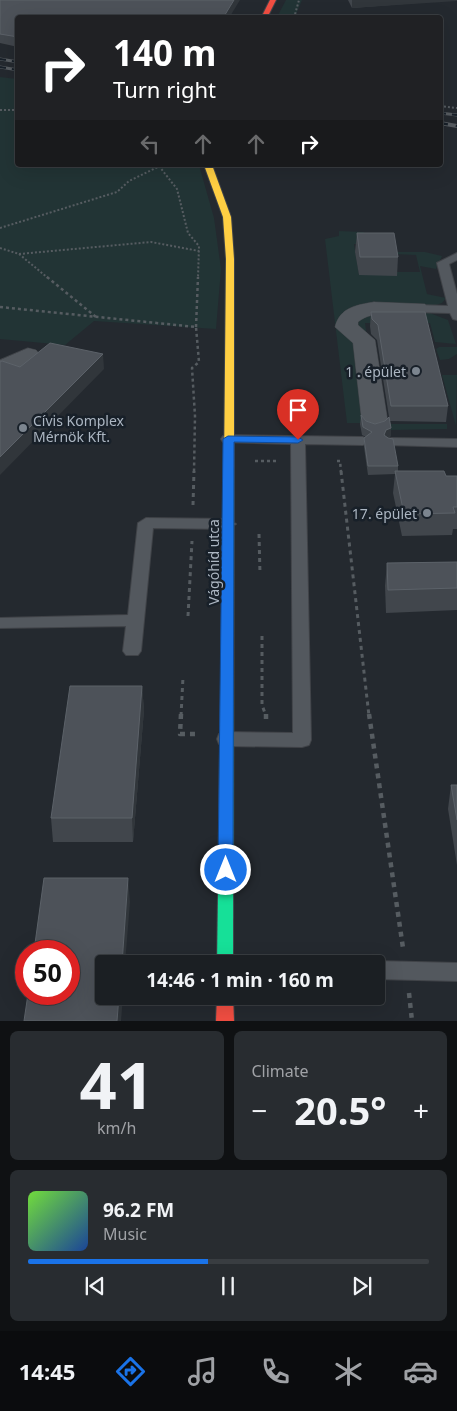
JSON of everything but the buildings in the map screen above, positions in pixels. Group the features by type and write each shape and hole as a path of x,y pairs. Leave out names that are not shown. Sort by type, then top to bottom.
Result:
{"main road":[{"path":"266,15 273,0"},
{"name":"Vágóhíd utca","path":"209,167 227,217 230,259 225,955"},
{"path":"225,1005 225,1021"}],"street":[{"path":"369,432 364,340 346,327 346,321 349,315 376,308 417,309"},
{"path":"0,369 28,355"}],"lane":[{"path":"417,309 456,313 443,262 457,256"},
{"path":"228,439 298,440 369,432"},
{"path":"226,739 302,740 298,440"},
{"path":"392,442 456,442"},
{"path":"132,650 146,523 228,524"},
{"path":"0,623 135,620"},
{"path":"385,970 457,972"}],"path":[{"path":"295,15 299,0"},
{"path":"443,106 457,108"},
{"path":"0,110 15,110"},
{"path":"0,228 117,192 129,181 156,167"},
{"path":"161,167 178,190 188,233 199,246 196,327 199,362 192,368 195,416 193,524 188,616"},
{"path":"19,254 151,242 199,251"},
{"path":"0,248 19,254 96,317"},
{"path":"0,307 196,327"},
{"path":"340,461 362,666 407,971 412,1021"},
{"path":"262,636 262,705 266,710 266,740"},
{"path":"180,734 183,677"}],"shaded area":[{"path":"286,0 302,0 296,15 278,15"},
{"path":"0,77 15,79 15,167 200,167 214,218 221,269 216,329 94,321 65,345 0,339"},
{"path":"339,231 363,232 384,244 354,244 359,275 396,275 396,272 420,272 416,255 393,254 392,252 425,252 442,256 436,269 420,266 427,294 446,298 442,303 433,306 358,308 357,340 368,423 347,423 325,239 339,236"},
{"path":"427,312 448,320 456,344 435,342 430,323 365,323 367,337 357,332 354,317 365,313"},
{"path":"439,347 457,347 457,354 449,359 440,360 436,349"},
{"path":"442,375 457,375 456,426"},
{"path":"390,424 447,424 447,429 391,430"}],"railway":[{"path":"0,59 15,62"},
{"path":"0,67 15,70"},
{"path":"443,113 457,115"},
{"path":"443,124 457,126"}],"traffic: fast":[{"path":"225,955 229,467"}],"traffic: slow":[{"path":"209,167 227,217 230,259 229,467"}],"traffic: jam":[{"path":"266,15 273,0"},
{"path":"225,1005 225,1021"}],"place":[{"name":"1 . épület","path":"416,371"},
{"name":"Cívis Komplex Mérnök Kft.","path":"23,428"},
{"name":"17. épület","path":"427,513"}],"route":[{"path":"226,870 228,439 298,440"}]}
